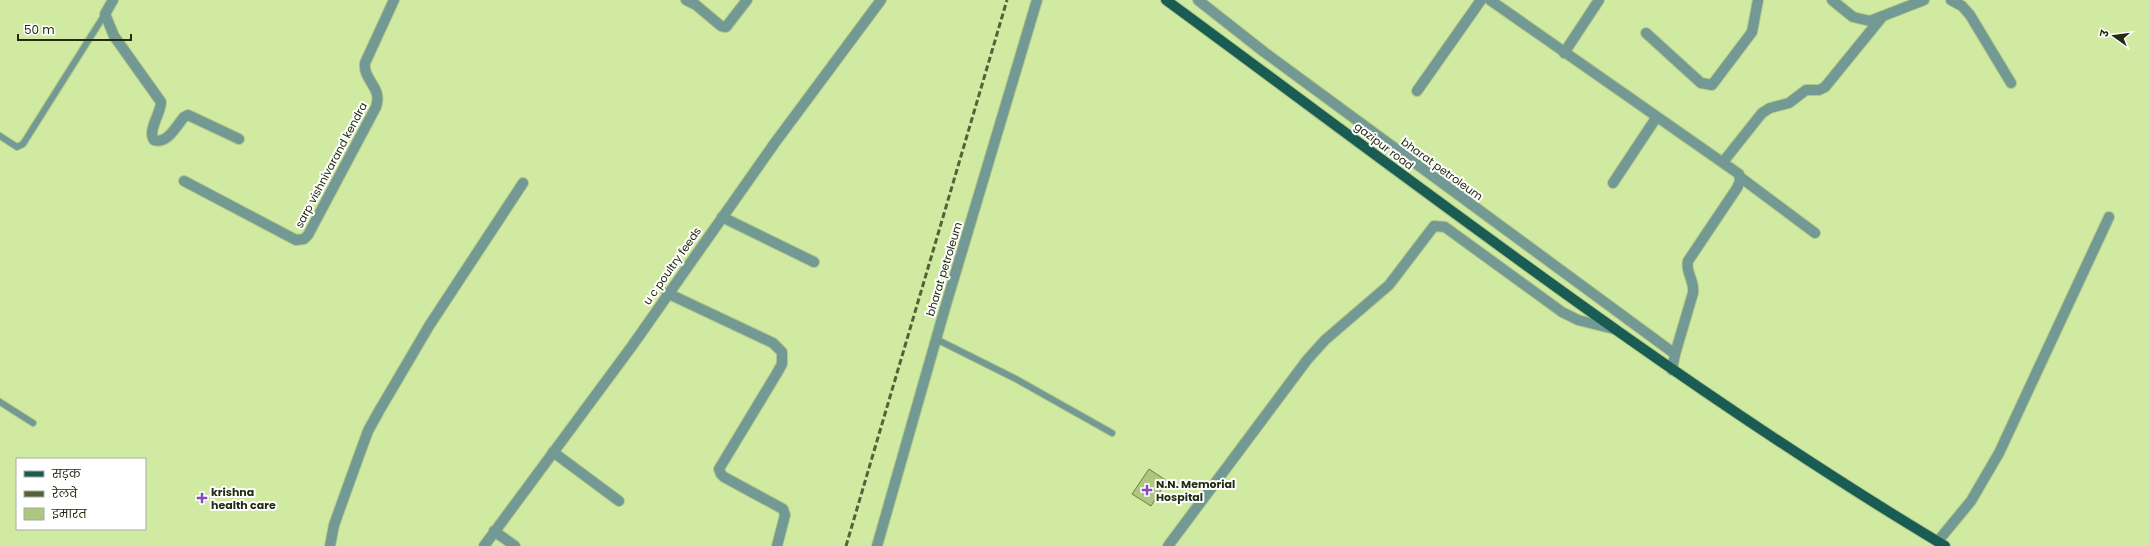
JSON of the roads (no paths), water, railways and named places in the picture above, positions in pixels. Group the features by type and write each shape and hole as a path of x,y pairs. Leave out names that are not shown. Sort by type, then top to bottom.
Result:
{"main road":[{"name":"gazipur road","path":"1166,0 1443,205 1672,370 1942,544"}],"street":[{"path":"113,0 105,14 114,36 160,102 161,108 152,133 158,141 184,117 188,116 238,139"},
{"name":"sarp vishnivarand kendra","path":"184,181 296,240 304,239 308,235 376,107 378,94 364,69 365,63 394,0"},
{"path":"686,0 696,5 721,26 726,27 747,0"},
{"name":"u c poultry feeds","path":"484,546 552,452 632,346 667,293 881,0"},
{"name":"bharat petroleum","path":"877,546 936,339 1037,0"},
{"name":"bharat petroleum","path":"1198,0 1270,57 1674,354"},
{"path":"1418,91 1481,0"},
{"path":"1490,0 1656,118 1736,170 1740,177 1815,234"},
{"path":"1564,53 1599,0"},
{"path":"1646,33 1701,83 1712,85 1752,32 1758,0"},
{"path":"1832,0 1853,17 1870,21 1924,0"},
{"path":"1951,0 1962,6 1970,14 2011,83"},
{"path":"1723,162 1762,113 1770,108 1789,103 1806,90 1819,90 1825,87 1882,17"},
{"path":"1612,184 1656,118"},
{"path":"1672,370 1674,354 1693,293 1694,284 1687,267 1688,261 1737,188 1740,177"},
{"path":"330,546 334,525 368,431 429,326 524,183"},
{"path":"722,217 814,262"},
{"path":"1942,544 1971,501 1999,453 2109,217"},
{"path":"1168,546 1307,360 1325,340 1389,285 1434,226 1444,227 1567,315 1584,322 1614,329"},
{"path":"667,293 773,343 782,352 782,364 719,469 724,477 783,509 785,515 777,546"},
{"path":"552,452 619,501"},
{"path":"494,531 515,546"}],"lane":[{"path":"0,136 17,147 23,144 105,14"},
{"path":"936,339 1016,379 1112,433"},
{"path":"0,402 33,423"}],"railway":[{"path":"846,546 1007,0"}],"place":[{"name":"N.N. Memorial Hospital","path":"1147,490"},
{"name":"krishna health care","path":"202,498"}]}
